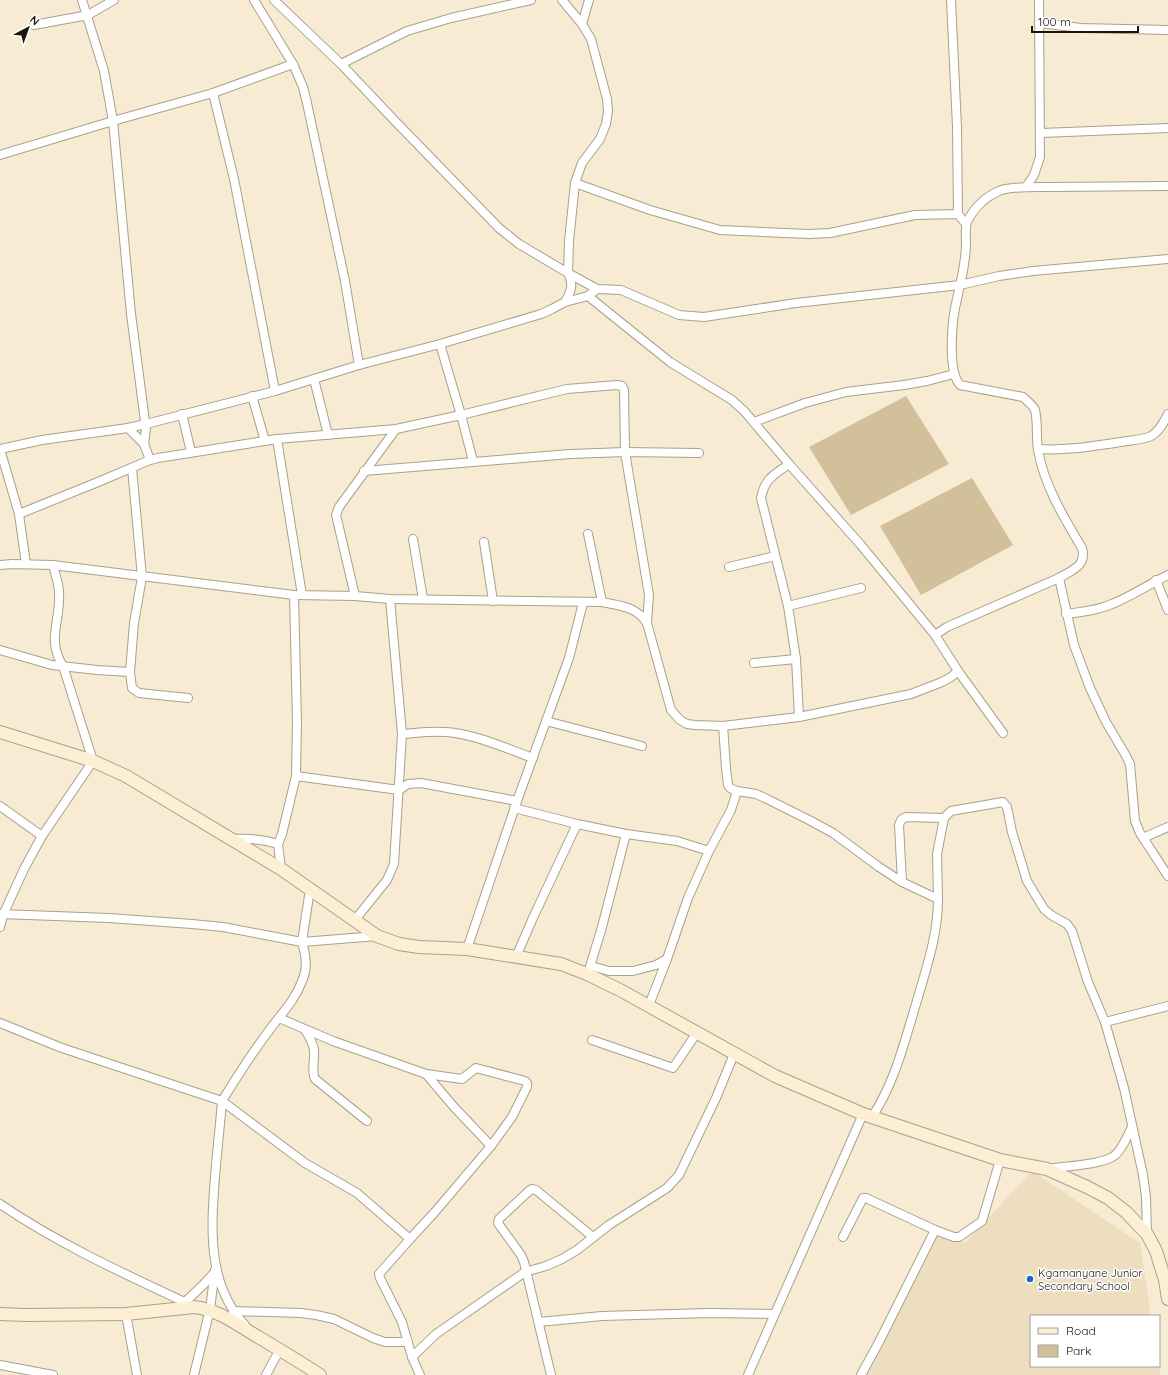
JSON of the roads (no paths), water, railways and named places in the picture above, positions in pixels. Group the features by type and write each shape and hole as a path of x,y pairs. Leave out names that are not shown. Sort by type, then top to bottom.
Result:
{"street":[{"path":"82,0 88,15 104,71 113,121 131,314 146,424 144,444"},
{"path":"34,25 88,15 114,0"},
{"path":"254,0 293,64 304,87 345,281 359,365"},
{"path":"274,0 341,64 499,228 519,244 597,289 621,290 679,315 704,317 960,284 1033,271 1168,258"},
{"path":"341,64 407,31 450,18 531,0"},
{"path":"562,0 582,24 591,39 607,99 608,111 606,124 600,139 582,163 575,183 569,241 568,273 572,286 569,295 564,302"},
{"path":"582,24 589,0"},
{"path":"951,0 957,127 958,214 966,224"},
{"path":"1026,187 1038,166 1040,157 1039,0"},
{"path":"1039,23 1082,28 1168,30"},
{"path":"0,155 113,121 213,94 293,64"},
{"path":"213,94 234,179 275,391"},
{"path":"1041,133 1168,128"},
{"path":"575,183 650,210 698,225 732,231 809,234 830,233 915,215 958,214"},
{"path":"934,635 947,627 1074,570 1081,564 1084,555 1082,548 1053,493 1043,469 1038,449 1035,410 1029,402 1022,397 960,385 954,374 952,354 954,318 966,256 966,224 981,202 988,196 1000,190 1026,187 1168,186"},
{"path":"26,564 19,514 0,449 42,440 128,428 275,391 359,365 440,344 541,314 564,302 588,296 597,289"},
{"path":"588,296 665,358 732,400 754,422 860,544 934,635 1003,733"},
{"path":"440,344 473,461"},
{"path":"754,422 804,403 846,392 904,385 954,374"},
{"path":"314,379 328,435"},
{"path":"19,514 150,460 191,452 265,441 396,429 567,389 617,385 622,386 624,390 625,452 649,595 647,623"},
{"path":"252,396 265,441"},
{"path":"182,414 191,452"},
{"path":"1038,449 1054,450 1080,448 1138,440 1152,436 1168,414"},
{"path":"128,428 144,444 150,460"},
{"path":"355,596 336,515 339,506 396,429"},
{"path":"277,440 298,595 296,776 282,834 278,844 281,869"},
{"path":"364,471 570,454 625,452 699,453"},
{"path":"789,464 766,481 761,498 788,606 796,659 799,717"},
{"path":"132,468 142,577 134,623 130,672 132,688 139,693 188,698"},
{"path":"588,534 602,602"},
{"path":"413,539 423,600"},
{"path":"484,542 493,601"},
{"path":"729,567 775,556"},
{"path":"0,565 53,565 298,595 355,596 423,600 602,602 630,607 644,618 647,623 671,710 680,720 687,724 723,726 799,717 911,694 951,677 958,671"},
{"path":"53,565 59,594 54,638 55,648 58,658 63,666 93,761"},
{"path":"1066,614 1091,611 1111,605 1137,593 1156,580 1168,575"},
{"path":"1059,578 1074,645 1090,688 1106,722 1130,764 1135,821 1143,838 1168,876"},
{"path":"1156,580 1168,610"},
{"path":"788,606 861,588"},
{"path":"354,921 387,880 394,867 402,734 390,599"},
{"path":"467,949 516,804 569,658 583,602"},
{"path":"0,650 34,660 63,666 130,672"},
{"path":"754,663 796,659"},
{"path":"546,721 642,746"},
{"path":"723,726 728,786 737,792 756,794 809,820 833,833 902,882 938,899"},
{"path":"0,732 93,761 138,783 281,869 377,936 399,944 420,947 467,949 589,970 633,971 656,965 667,958"},
{"path":"402,734 435,732 456,733 478,738 533,758"},
{"path":"0,928 2,915 42,836 93,761"},
{"path":"296,776 399,790 408,784 421,783 516,804 577,824 626,834 677,841 709,850"},
{"path":"649,1005 688,898 709,850 731,810 737,792"},
{"path":"748,1375 774,1314 868,1116 882,1102 896,1072 932,949 938,917 937,854 944,818 951,811 1003,802 1007,807 1018,853 1027,881 1044,909 1051,915 1067,924 1072,931 1088,982 1105,1022 1124,1088 1143,1175 1146,1197 1147,1234"},
{"path":"0,806 42,836"},
{"path":"902,882 899,825 901,820 906,817 944,818"},
{"path":"516,957 577,824"},
{"path":"1143,838 1168,827"},
{"path":"589,970 602,927 626,834"},
{"path":"230,839 252,838 278,844"},
{"path":"194,1375 210,1309 215,1269 213,1206 222,1101 247,1061 289,1005 302,981 306,961 302,942 310,889"},
{"path":"2,915 109,918 192,924 223,927 302,942 377,936"},
{"path":"589,970 696,1034 775,1076 868,1116 1000,1160 1047,1169 1108,1198 1126,1212 1147,1234 1156,1251 1166,1282 1168,1299"},
{"path":"1105,1022 1168,1006"},
{"path":"279,1018 305,1030 426,1074 462,1079 476,1068 525,1080 527,1083 527,1087 512,1117 491,1146 434,1213 379,1274 402,1322 412,1357 420,1375"},
{"path":"0,1023 62,1048 222,1101 305,1163 356,1193 410,1239"},
{"path":"305,1030 314,1051 313,1072 315,1079 367,1121"},
{"path":"592,1040 673,1068 696,1034"},
{"path":"412,1357 436,1334 525,1272 546,1266 578,1250 592,1237 646,1200 667,1188 679,1175 716,1098 734,1054"},
{"path":"426,1074 454,1107 491,1146"},
{"path":"1047,1169 1104,1161 1110,1158 1115,1155 1123,1145 1132,1126"},
{"path":"843,1237 862,1199 866,1198 935,1230 954,1237 959,1237 982,1221 1000,1160"},
{"path":"551,1375 539,1322 525,1272 524,1262 521,1254 498,1223 499,1219 532,1189 536,1190 592,1237"},
{"path":"0,1204 54,1237 149,1286 189,1305 210,1309 320,1375"},
{"path":"861,1375 935,1230"},
{"path":"0,1314 126,1314 189,1305 215,1269"},
{"path":"215,1269 224,1294 233,1311 261,1339"},
{"path":"233,1311 301,1313 316,1315 334,1319 373,1338 385,1342 408,1342"},
{"path":"539,1322 602,1316 700,1313 774,1314"},
{"path":"126,1314 137,1375"},
{"path":"266,1375 280,1350"},
{"path":"0,1365 53,1375"}],"place":[{"name":"Kgamanyane Junior Secondary School","path":"1030,1279"}]}
